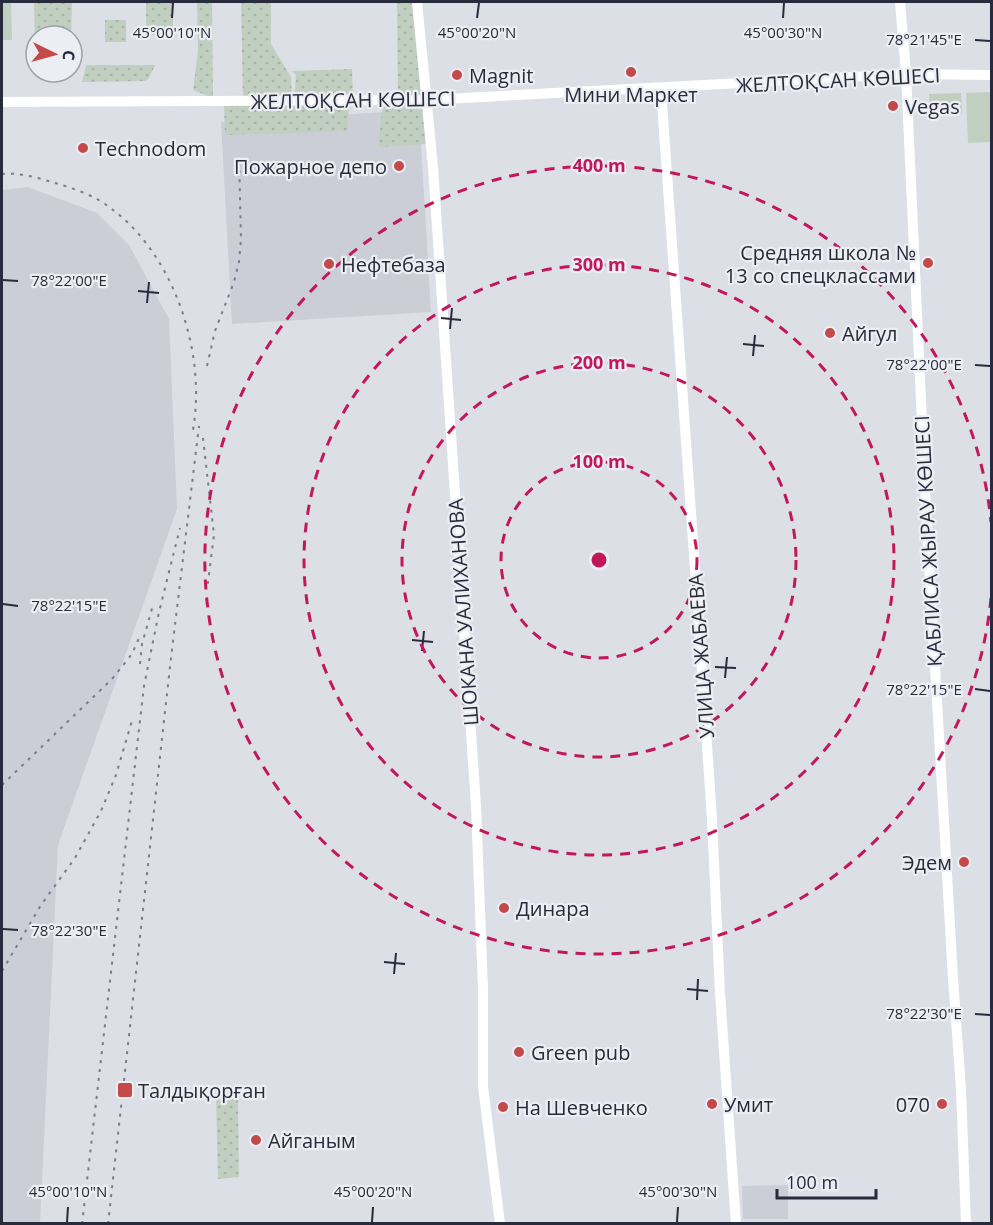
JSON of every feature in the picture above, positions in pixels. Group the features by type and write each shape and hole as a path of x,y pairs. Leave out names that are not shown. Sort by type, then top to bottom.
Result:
{"street":[{"name":"ШОКАНА УАЛИХАНОВА","path":"417,2 427,100 476,806 483,989 483,1086 500,1224"},
{"name":"ҚАБЛИСА ЖЫРАУ КӨШЕСІ","path":"900,2 906,74 927,521 961,1089 966,1224"},
{"name":"ЖЕЛТОҚСАН КӨШЕСІ","path":"2,102 427,100 906,74 992,75"},
{"name":"УЛИЦА ЖАБАЕВА","path":"661,89 698,597 720,993 736,1224"}],"shaded area":[{"path":"419,110 431,312 232,324 221,122"},
{"path":"28,187 97,213 129,245 169,319 177,509 58,845 40,1223 2,1224 2,190"},
{"path":"788,1185 788,1219 743,1219 742,1186"}],"green space":[{"path":"2,2 11,2 12,40 2,40"},
{"path":"34,2 72,2 71,24 34,24"},
{"path":"146,2 173,2 173,35 146,35"},
{"path":"197,2 212,2 213,98 193,90 198,51"},
{"path":"241,2 271,2 271,44 291,77 292,98 243,98"},
{"path":"397,2 415,2 425,98 398,98"},
{"path":"105,20 126,20 126,42 105,42"},
{"path":"86,65 155,65 149,78 145,81 84,82"},
{"path":"352,69 353,97 294,97 296,75 292,71"},
{"path":"991,92 991,142 968,143 966,93"},
{"path":"961,93 962,114 930,114 929,94"},
{"path":"350,102 347,131 225,135 224,105"},
{"path":"383,104 423,104 426,144 378,147"},
{"path":"216,1096 238,1098 239,1177 218,1179"}],"railway":[{"path":"207,366 215,331 234,282 239,262 241,239 239,156"},
{"path":"2,174 35,177 92,196 123,218 146,243 164,271 179,303 189,336 195,370 196,403 192,435"},
{"path":"108,1224 199,426"},
{"path":"203,438 214,535 207,590"},
{"path":"82,1224 144,686 159,612 180,528"},
{"path":"140,664 142,644 153,605"},
{"path":"2,785 112,679 132,654 139,638"},
{"path":"2,971 41,905 75,858 101,811 116,775 133,717"}],"place":[{"name":"Мини Маркет","path":"631,72"},
{"name":"Magnit","path":"457,75"},
{"name":"Vegas","path":"893,106"},
{"name":"Technodom","path":"83,148"},
{"name":"Пожарное депо","path":"399,166"},
{"name":"Средняя школа № 13 со спецклассами","path":"928,263"},
{"name":"Нефтебаза","path":"329,264"},
{"name":"Айгул","path":"830,333"},
{"name":"Эдем","path":"964,862"},
{"name":"Динара","path":"504,908"},
{"name":"Green pub","path":"519,1052"},
{"name":"Талдықорған","path":"125,1090"},
{"name":"Умит","path":"712,1104"},
{"name":"070","path":"942,1104"},
{"name":"На Шевченко","path":"503,1107"},
{"name":"Айганым","path":"256,1140"}]}
